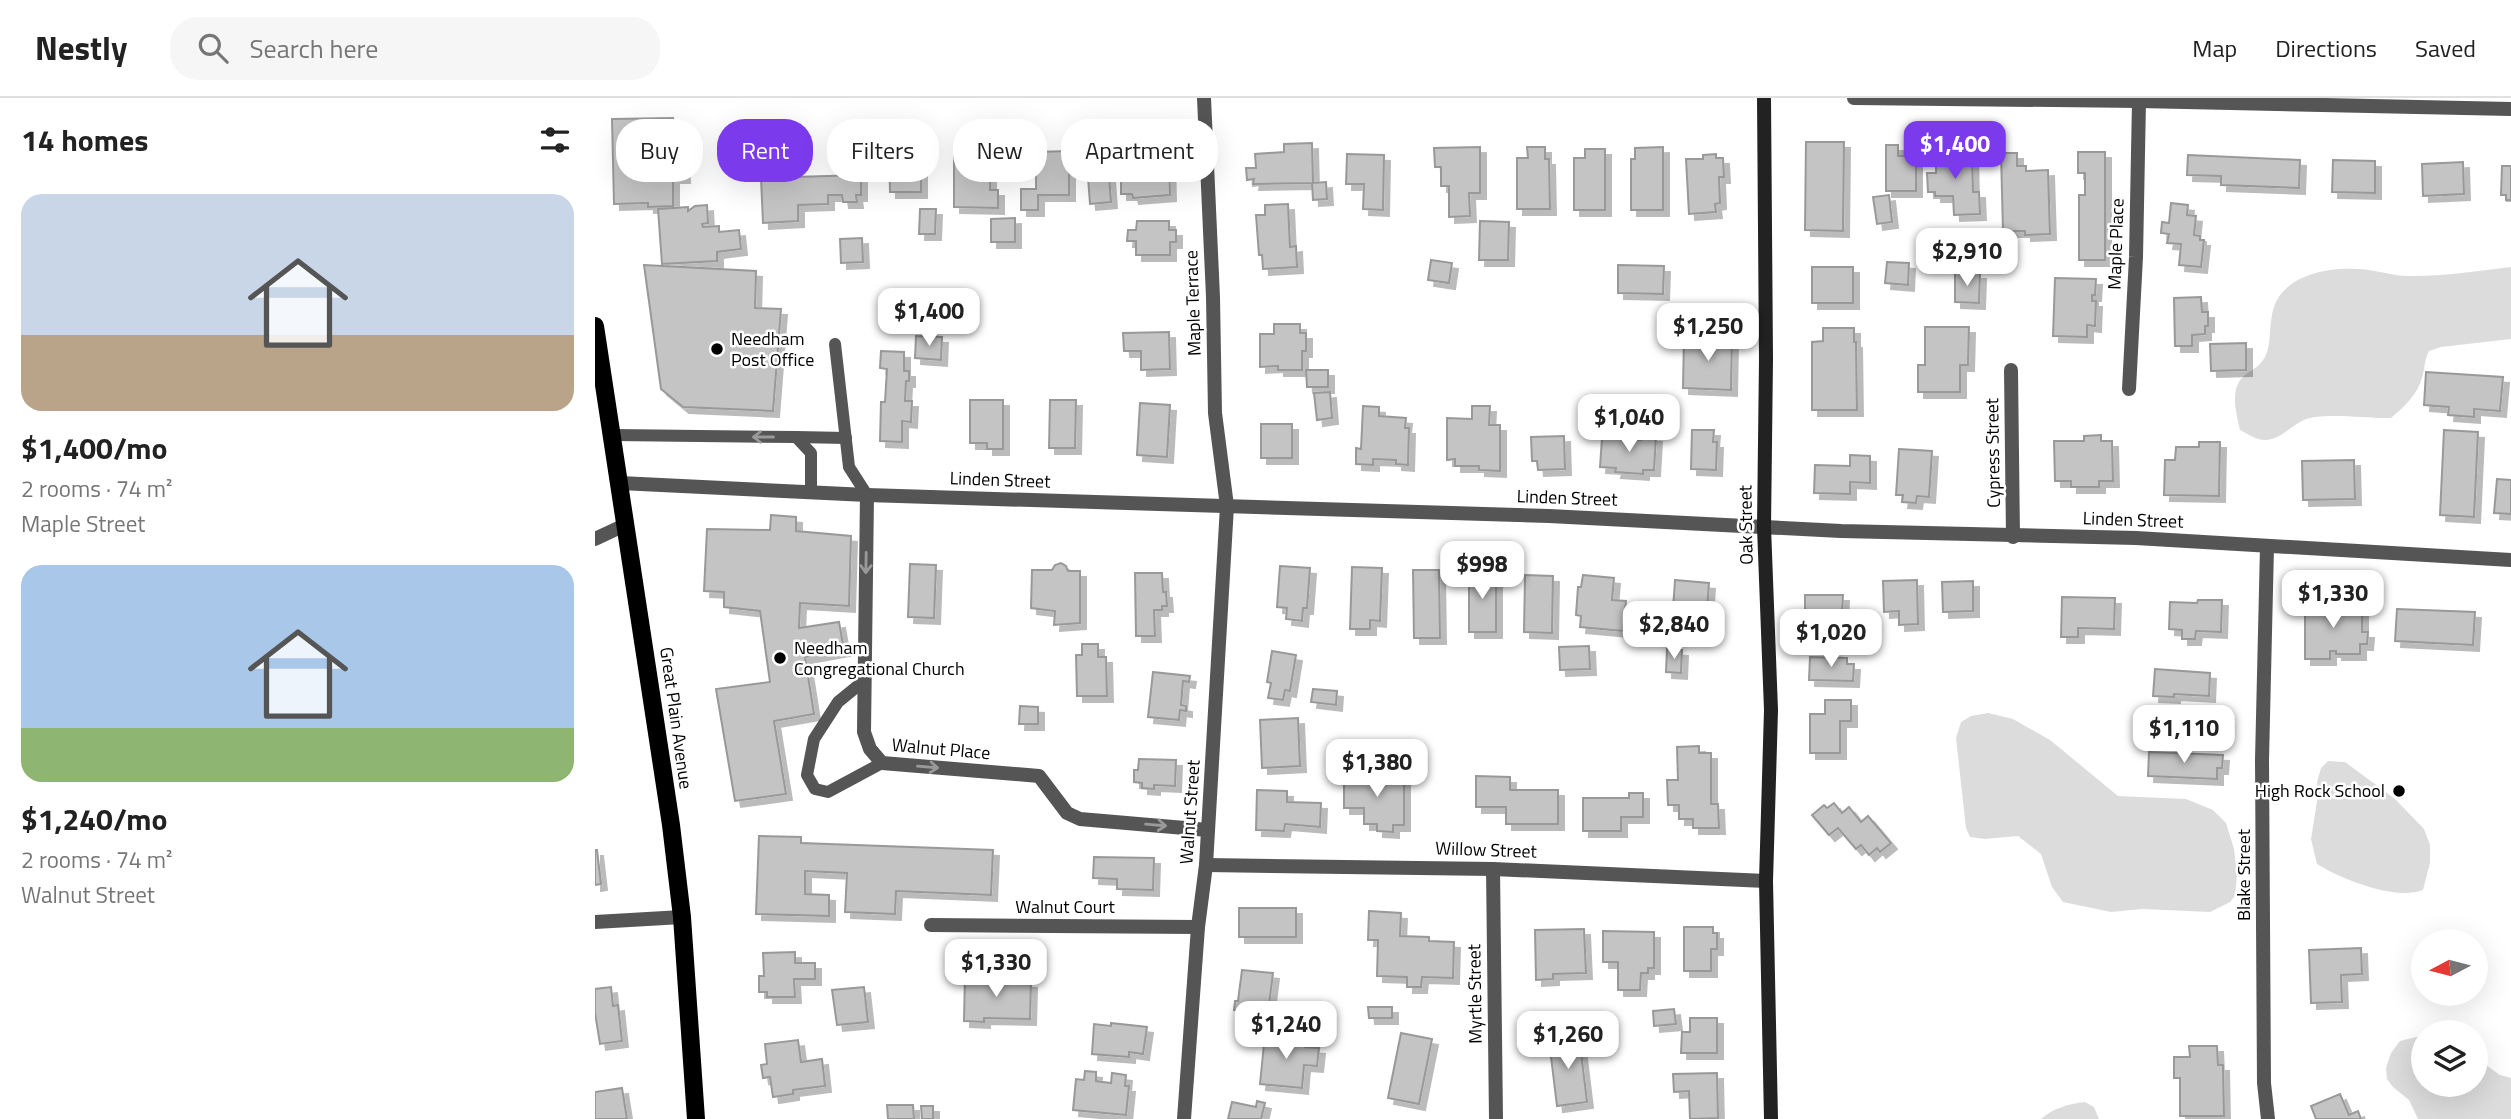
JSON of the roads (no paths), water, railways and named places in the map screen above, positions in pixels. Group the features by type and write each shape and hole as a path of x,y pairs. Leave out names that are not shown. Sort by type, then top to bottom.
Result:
{"main road":[{"name":"Great Plain Avenue","path":"595,326 621,482 682,918 695,1119"}],"street":[{"name":"Maple Terrace","path":"1203,98 1213,297 1215,413 1227,506"},
{"name":"Oak Street","path":"1764,98 1764,527 1771,710 1766,881 1771,1119"},
{"path":"1854,98 2511,109"},
{"name":"Maple Place","path":"2129,389 2136,257 2139,101"},
{"name":"Cypress Street","path":"2011,370 2013,537"},
{"name":"Linden Street","path":"621,482 867,495 1536,516 2013,537 2136,538 2511,560"},
{"name":"Walnut Place","path":"867,495 864,732 870,749 882,763 1039,776 1067,813 1080,819 1208,830"},
{"name":"Walnut Street","path":"1184,1119 1198,928 1206,865 1227,506"},
{"path":"595,539 627,524"},
{"name":"Blake Street","path":"2267,547 2262,786 2264,1083 2268,1119"},
{"name":"Willow Street","path":"1206,865 1493,869 1766,881"},
{"name":"Myrtle Street","path":"1493,869 1496,1119"},
{"path":"595,922 682,918"},
{"name":"Walnut Court","path":"931,925 1198,928"}],"lane":[{"path":"835,345 849,467 867,495"},
{"path":"613,435 846,438"},
{"path":"796,437 811,453 811,491"},
{"path":"865,680 838,702 814,739 807,775 815,789 828,792 882,763"}],"place":[{"name":"Needham Post Office","path":"717,349"},
{"name":"Needham Congregational Church","path":"780,658"},
{"name":"High Rock School","path":"2399,791"}]}
